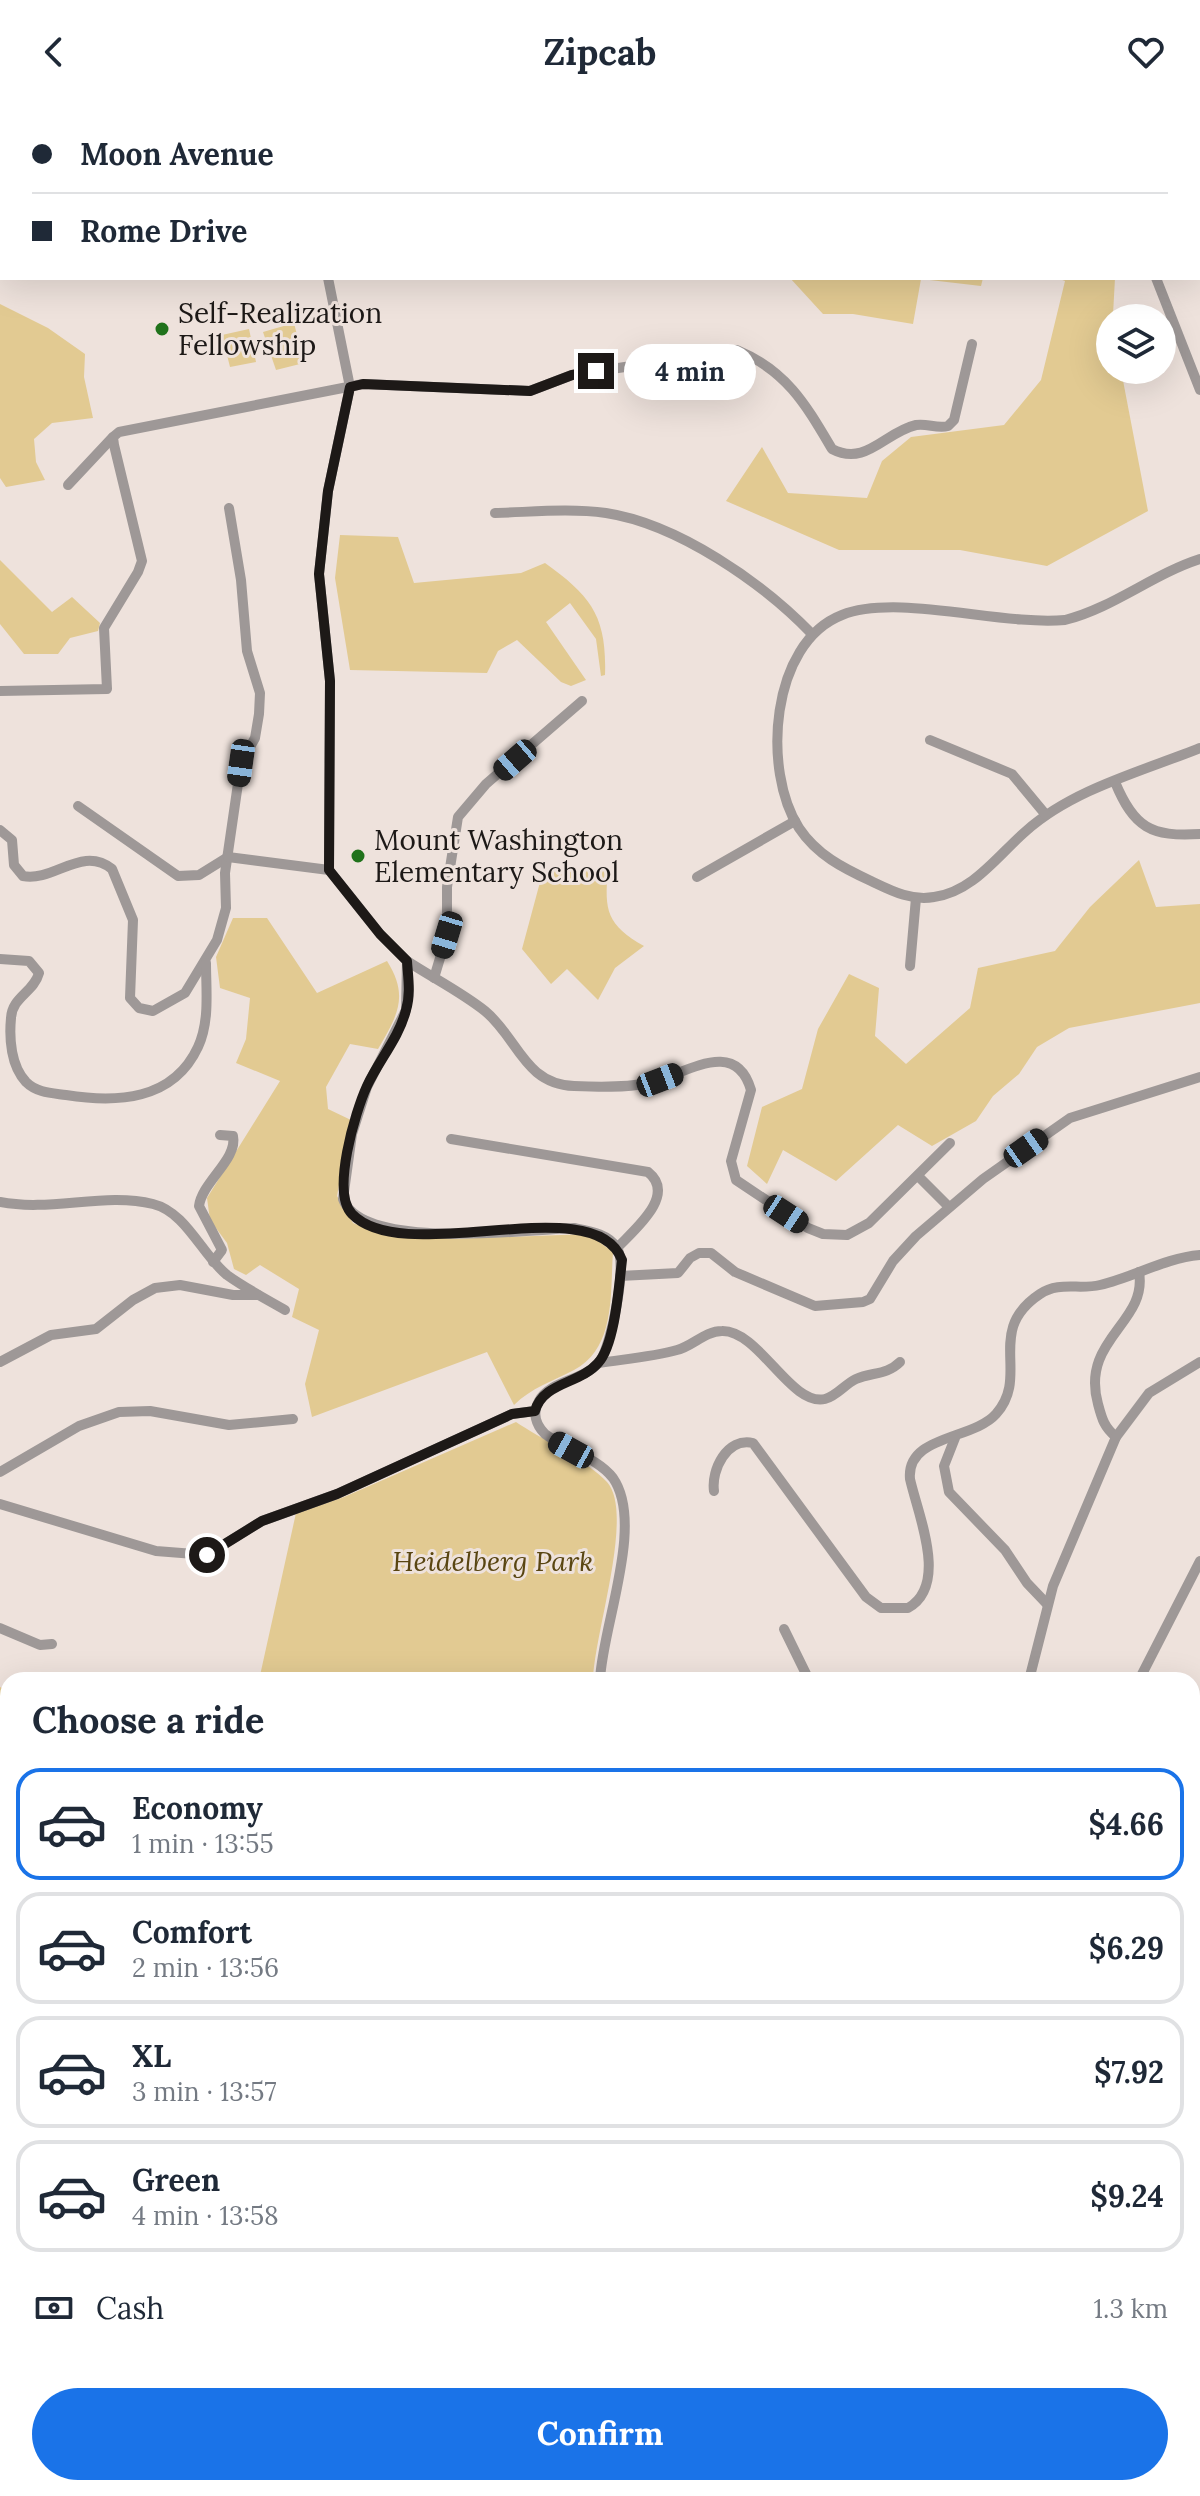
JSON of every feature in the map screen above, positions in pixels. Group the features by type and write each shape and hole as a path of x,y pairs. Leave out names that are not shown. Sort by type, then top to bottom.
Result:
{"street":[{"path":"328,280 350,387 328,491 320,558 330,681 329,870 380,934 407,961 488,1014 530,1069 557,1085 646,1083 705,1062 732,1062 741,1068 751,1090 731,1161 736,1180 823,1234 847,1235 859,1230 950,1143"},
{"path":"1157,280 1200,390"},
{"path":"68,485 113,437 126,430 363,384 530,391 572,375 737,350 753,357 791,384 832,449 842,454 857,454 872,450 915,425 948,426 954,420 972,344"},
{"path":"0,691 107,689 104,628 142,561 113,437"},
{"path":"0,830 12,840 14,865 23,876 34,877 89,860 112,869 133,920 128,991 139,1008 153,1011 174,1002 193,983 223,923 228,857 241,763 255,738 260,693 247,651 241,580 229,508"},
{"path":"495,513 607,513 648,524 765,589 812,634"},
{"path":"1200,559 1159,574 1090,611 1065,620 866,608 839,616 812,634 792,660 783,691 779,772 795,821 812,845 839,866 890,891 916,898 945,895 972,882 1046,815 1115,782 1200,748"},
{"path":"434,978 447,935 447,887 458,817 486,784 582,701"},
{"path":"930,740 1012,774 1046,815"},
{"path":"1115,782 1129,813 1148,828 1171,835 1200,834"},
{"path":"78,806 178,876 193,878 228,857 329,870"},
{"path":"697,877 795,821"},
{"path":"910,966 916,898"},
{"path":"0,959 29,961 39,973 35,983 14,1004 11,1014 12,1049 21,1075 36,1090 101,1101 127,1099 158,1089 191,1059 206,1020 206,961"},
{"path":"407,961 406,1010 367,1087 352,1134 341,1189 346,1207 357,1219 376,1227 417,1234 574,1228 592,1231 617,1248 622,1260 607,1347 599,1363"},
{"path":"620,1276 678,1273 690,1258 699,1253 711,1253 735,1272 815,1306 863,1302 870,1299 893,1261 949,1207 1070,1118 1200,1077"},
{"path":"213,1262 222,1250 199,1206 204,1188 233,1147 233,1136 220,1135"},
{"path":"451,1139 648,1172 657,1180 660,1192 652,1208 617,1248"},
{"path":"918,1176 949,1207"},
{"path":"0,1202 18,1205 124,1201 153,1204 173,1214 213,1262 285,1310"},
{"path":"0,1213 18,1205"},
{"path":"714,1491 713,1482 728,1450 740,1442 753,1443 866,1597 881,1608 899,1610 916,1603 930,1580 910,1465 919,1451 985,1424 1002,1407 1011,1383 1009,1337 1017,1318 1034,1298 1054,1287 1100,1285 1200,1255"},
{"path":"1116,1437 1104,1427 1094,1377 1101,1351 1123,1322 1141,1287 1139,1272"},
{"path":"0,1362 51,1335 96,1329 133,1300 155,1288 180,1285 233,1295 260,1295"},
{"path":"600,1672 601,1653 623,1549 621,1493 612,1476 545,1434 536,1420 535,1411 542,1396 599,1363 680,1350 710,1333 728,1332 766,1355 800,1394 817,1399 827,1399 858,1378 879,1374 900,1362"},
{"path":"1030,1672 1047,1604 1116,1437 1149,1393 1200,1362"},
{"path":"0,1472 66,1433 119,1412 150,1411 229,1425 293,1419"},
{"path":"0,1504 156,1551 207,1555 262,1521 337,1494 512,1414 535,1411"},
{"path":"955,1438 944,1466 949,1492 1005,1550 1027,1583 1047,1604"},
{"path":"1143,1672 1200,1561"},
{"path":"0,1628 40,1645 52,1644"},
{"path":"784,1629 805,1672"}],"green space":[{"path":"792,280 921,280 913,324 853,314 823,314"},
{"path":"930,280 982,280 981,286"},
{"path":"1062,280 1115,280 1114,304 1096,304 1096,384 1124,384 1148,511 1047,566 960,550 839,550 726,501 762,447 788,493 867,498 882,461 911,437 1004,425 1041,380 1065,281"},
{"path":"0,304 48,328 85,354 84,377 93,418 52,423 34,439 36,462 45,480 6,487 0,478"},
{"path":"294,323 304,363 276,370 263,332"},
{"path":"249,329 256,362 230,367 222,335"},
{"path":"340,535 398,537 414,583 521,573 545,563 574,586 593,609 603,637 605,675 601,676 596,639 570,603 546,622 586,680 571,686 561,682 517,640 498,651 487,673 350,670 335,578"},
{"path":"0,560 52,612 72,597 100,623 98,631 70,638 58,654 24,654 0,624"},
{"path":"1139,860 1156,907 1200,904 1200,1003 1069,1028 1037,1047 1019,1074 993,1096 976,1121 932,1146 898,1125 836,1181 783,1150 767,1184 747,1166 762,1107 802,1089 818,1029 849,974 879,988 875,1036 906,1064 970,1008 978,968 1055,951 1090,907"},
{"path":"608,870 607,896 611,916 622,931 644,946 615,968 598,1000 567,969 551,984 522,949 543,871"},
{"path":"233,918 267,918 317,993 387,961 394,973 398,985 398,1005 378,1049 350,1044 326,1087 328,1109 351,1120 337,1196 353,1223 375,1232 452,1239 588,1234 613,1252 608,1318 604,1334 588,1360 535,1389 514,1405 487,1352 312,1417 305,1384 319,1330 292,1317 299,1289 260,1265 246,1275 234,1269 227,1243 210,1220 207,1198 280,1081 236,1063 246,1039 250,998 220,988 216,957"},
{"name":"Heidelberg Park","path":"516,1422 599,1474 607,1482 614,1498 617,1520 594,1672 261,1672 296,1513 344,1497"}],"place":[{"name":"Self-Realization Fellowship","path":"162,329"},
{"name":"Mount Washington Elementary School","path":"358,856"}],"route":[{"path":"207,1555 262,1521 337,1494 512,1414 535,1411 542,1396 599,1363 607,1347 622,1260 617,1248 608,1239 592,1231 574,1228 417,1234 376,1227 357,1219 343,1199 341,1189 359,1111 367,1087 399,1030 409,993 407,961 380,934 329,870 330,681 319,574 328,491 350,387 363,384 530,391 572,375 596,371"}]}
